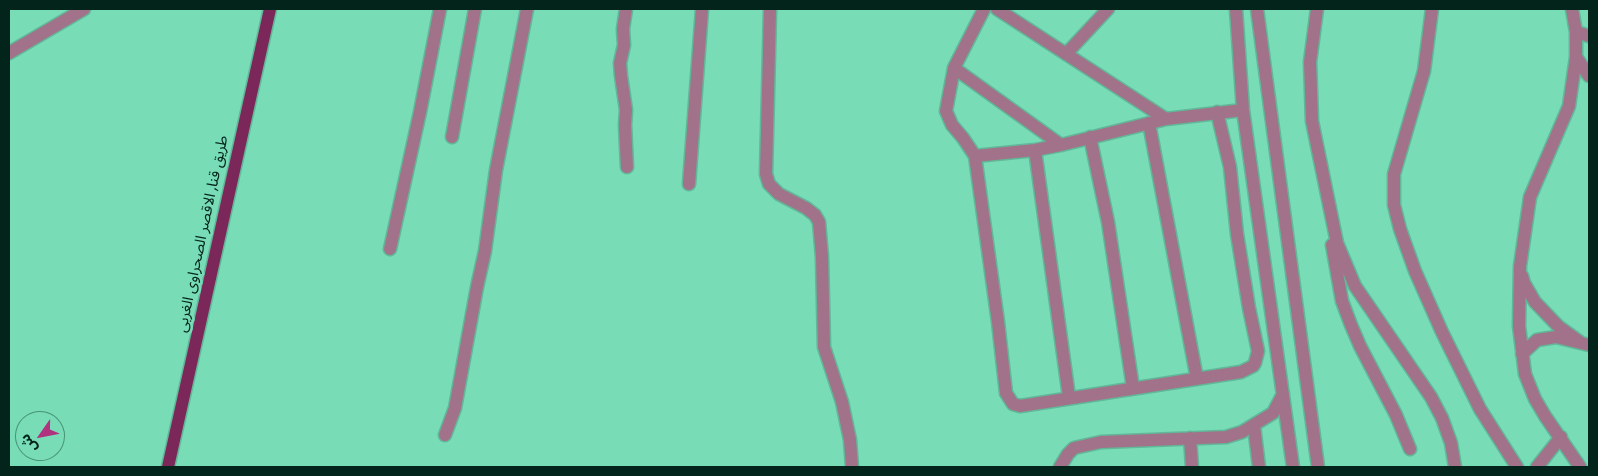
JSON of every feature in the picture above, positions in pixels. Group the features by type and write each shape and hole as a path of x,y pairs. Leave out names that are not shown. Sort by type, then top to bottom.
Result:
{"main road":[{"name":"طريق قنا, الاقصر الصحراوى الغربى","path":"168,467 270,9"}],"street":[{"path":"9,53 84,9"},
{"path":"390,249 440,9"},
{"path":"452,137 475,9"},
{"path":"445,435 455,408 485,251 496,170 526,9"},
{"path":"626,9 623,29 624,45 620,63 626,110 627,166"},
{"path":"689,184 702,9"},
{"path":"770,9 766,174 769,184 779,194 806,208 815,215 819,222 822,257 824,347 842,402 850,440 852,467"},
{"path":"984,9 954,68 946,111 952,125 975,156 1006,392 1013,404 1020,406 1241,372 1252,366 1257,360 1258,354 1237,234 1230,167 1217,112"},
{"path":"997,9 1166,119"},
{"path":"1066,54 1108,9"},
{"path":"1236,9 1243,110 1293,467"},
{"path":"1257,9 1318,467"},
{"path":"1317,9 1310,62 1312,121 1337,243 1356,286 1431,397 1442,418 1451,443 1455,467"},
{"path":"1432,9 1424,71 1394,174 1394,205 1400,229 1415,271 1442,332 1480,409 1517,467"},
{"path":"1572,9 1576,32 1576,57 1569,106 1530,198 1520,266 1519,326 1525,374 1535,399 1580,467"},
{"path":"1576,32 1589,36"},
{"path":"9,45 36,37"},
{"path":"1576,57 1589,76"},
{"path":"954,68 1061,146"},
{"path":"975,156 1061,146 1166,119 1243,110"},
{"path":"1150,123 1197,378"},
{"path":"1090,137 1108,222 1133,388"},
{"path":"1036,150 1069,397"},
{"path":"1335,230 1332,244 1342,301 1360,346 1396,415 1410,449"},
{"path":"1520,266 1524,283 1535,302 1558,326 1585,343"},
{"path":"1522,354 1538,340 1556,337 1585,343"},
{"path":"1060,467 1074,448 1101,442 1226,437 1242,432 1273,413 1283,394"},
{"path":"1254,426 1259,467"},
{"path":"1537,467 1561,437"},
{"path":"1190,438 1192,467"}]}
